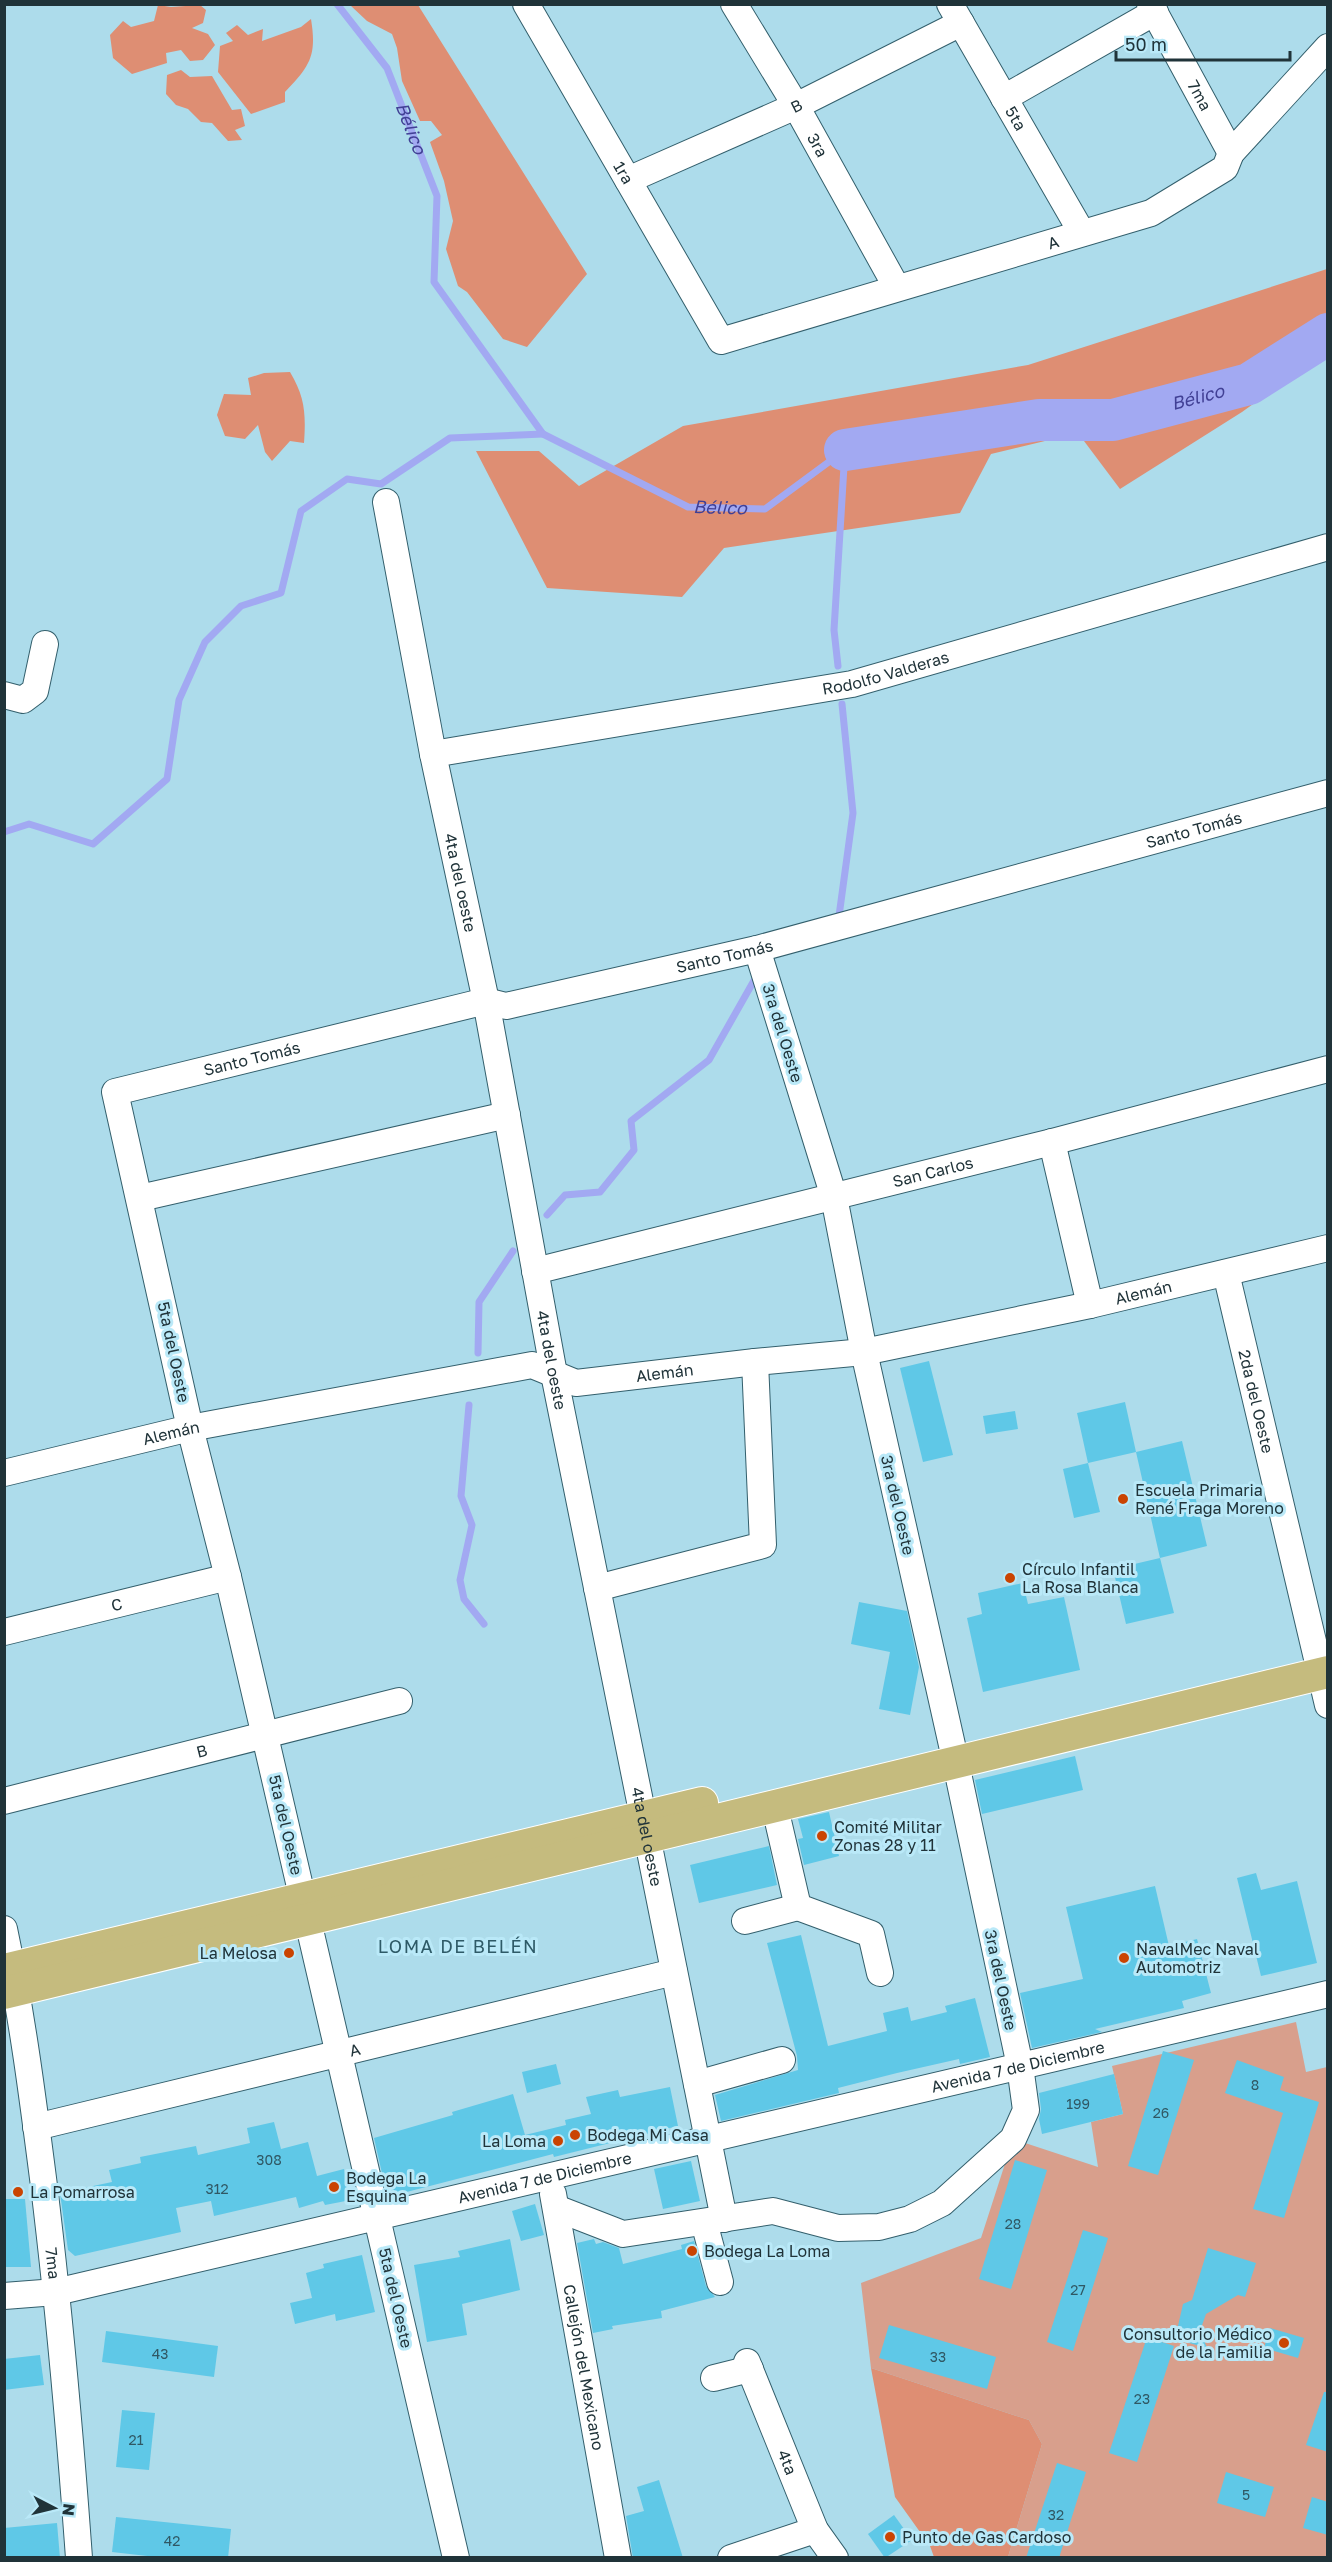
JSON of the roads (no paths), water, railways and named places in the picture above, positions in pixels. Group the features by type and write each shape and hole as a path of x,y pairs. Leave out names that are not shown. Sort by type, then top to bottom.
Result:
{"main road":[{"path":"10,1981 1323,1665"},
{"path":"645,1828 775,1808 954,1754"}],"street":[{"name":"1ra","path":"526,4 721,341"},
{"name":"3ra","path":"734,4 796,106 897,288"},
{"path":"1004,98 1152,8"},
{"name":"7ma","path":"1152,8 1232,153"},
{"name":"B","path":"628,180 796,106 955,14"},
{"name":"5ta","path":"955,14 1082,233"},
{"name":"A","path":"721,341 1150,213 1225,168 1232,153 1328,47"},
{"name":"4ta del oeste","path":"386,502 433,754 486,1001 554,1374 708,2139 720,2282"},
{"name":"Rodolfo Valderas","path":"433,754 852,684 1328,547"},
{"path":"4,695 23,700 35,691 45,644"},
{"name":"Santo Tomás","path":"115,1092 486,1001 506,1006 757,949 1328,793"},
{"name":"3ra del Oeste","path":"556,2208 623,2234 772,2211 838,2228 879,2227 910,2219 942,2203 1013,2139 1026,2110 1020,2066 954,1754 864,1352 834,1197 757,949"},
{"name":"San Carlos","path":"536,1271 1052,1142 1328,1069"},
{"name":"5ta del Oeste","path":"115,1092 190,1428 265,1734 456,2558"},
{"path":"140,1198 507,1115"},
{"path":"1052,1142 1090,1305"},
{"name":"Alemán","path":"4,1473 190,1428 532,1365 576,1383 864,1352 1090,1305 1328,1248"},
{"name":"2da del Oeste","path":"1226,1273 1323,1665 1328,1705"},
{"path":"597,1588 763,1545 755,1362"},
{"name":"C","path":"4,1632 228,1577"},
{"name":"B","path":"4,1801 399,1701"},
{"path":"775,1808 798,1907"},
{"path":"745,1921 798,1907 870,1934 880,1973"},
{"name":"7ma","path":"4,1929 10,1981 36,2127 56,2292 66,2377 79,2558"},
{"name":"A","path":"36,2127 674,1972"},
{"name":"Avenida 7 de Diciembre","path":"4,2296 56,2292 1328,1994"},
{"path":"697,2084 782,2060"},
{"name":"Callejón del Mexicano","path":"550,2176 618,2558"},
{"name":"4ta","path":"714,2378 749,2366 815,2530 835,2558"},
{"path":"731,2558 815,2530"}],"waterway":[{"name":"Bélico","path":"337,4 387,68 437,196 434,282 543,434 688,507 765,509 845,450"},
{"name":"Bélico","path":"845,450 1039,420 1113,420 1249,384 1328,334"},
{"path":"4,832 29,824 93,844 167,779 179,700 205,642 241,606 281,593 301,511 347,479 381,484 450,438 543,434"},
{"path":"838,666 834,630 845,450"},
{"path":"832,918 839,916 853,813 842,704"},
{"path":"547,1215 565,1195 600,1192 634,1150 631,1121 709,1060 756,977"},
{"path":"478,1353 479,1302 513,1251"},
{"path":"469,1405 461,1496 472,1525 460,1580 464,1599 484,1624"}],"place":[{"name":"Escuela Primaria René Fraga Moreno","path":"1123,1499"},
{"name":"Círculo Infantil La Rosa Blanca","path":"1010,1578"},
{"name":"Comité Militar Zonas 28 y 11","path":"822,1836"},
{"name":"La Melosa","path":"289,1953"},
{"name":"NavalMec Naval Automotriz","path":"1124,1958"},
{"name":"Bodega Mi Casa","path":"575,2135"},
{"name":"La Loma","path":"558,2141"},
{"name":"Bodega La Esquina","path":"334,2187"},
{"name":"La Pomarrosa","path":"18,2192"},
{"name":"Bodega La Loma","path":"692,2251"},
{"name":"Consultorio Médico de la Familia","path":"1284,2343"},
{"name":"Punto de Gas Cardoso","path":"890,2537"}],"district":[{"name":"LOMA DE BELÉN","path":"458,1947"}]}
